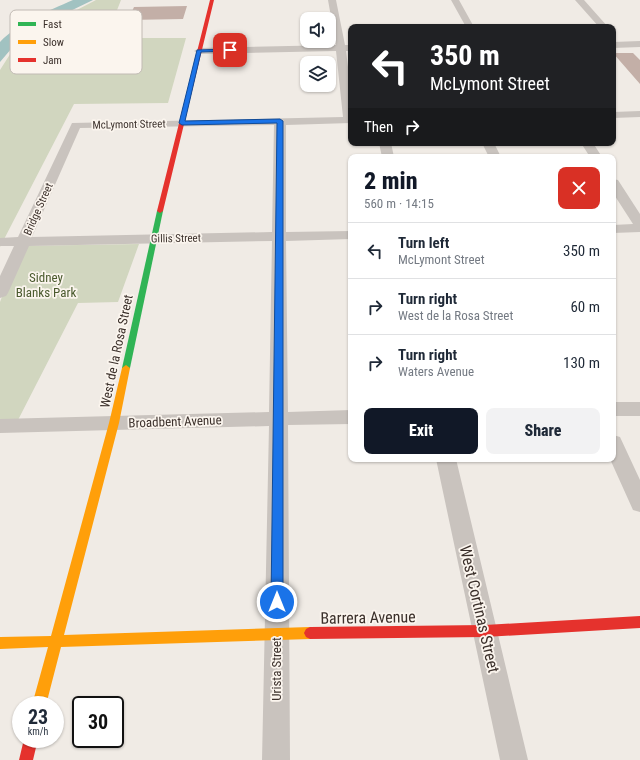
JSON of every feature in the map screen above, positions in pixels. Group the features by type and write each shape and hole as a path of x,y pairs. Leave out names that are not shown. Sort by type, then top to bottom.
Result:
{"street":[{"name":"West de la Rosa Street","path":"41,696 114,423 153,239 212,0"},
{"path":"332,0 346,48 348,84"},
{"path":"455,0 468,24"},
{"path":"579,0 601,24"},
{"path":"616,45 640,44"},
{"path":"199,51 346,48"},
{"path":"616,115 640,114"},
{"name":"McLymont Street","path":"76,125 348,120"},
{"name":"Urista Street","path":"276,760 280,121"},
{"name":"Bridge Street","path":"0,293 76,125"},
{"path":"616,188 640,224"},
{"path":"616,229 640,228"},
{"name":"Gillis Street","path":"0,242 348,235"},
{"path":"616,409 640,409"},
{"name":"Broadbent Avenue","path":"0,426 348,417"},
{"path":"616,449 640,504"},
{"name":"West Cortinas Street","path":"447,462 514,760"},
{"name":"Barrera Avenue","path":"0,643 277,633 485,631 640,622"},
{"path":"26,760 29,748"}],"green space":[{"path":"96,0 121,0 117,10 77,10"},
{"path":"142,38 186,38 168,103 74,104 0,247 0,70 10,54 10,74 142,74"},
{"name":"Sidney Blanks Park","path":"139,244 118,302 78,303 18,420 0,420 0,302 21,246"}],"water":[{"path":"73,0 93,0 72,10 50,10"},
{"path":"10,34 10,50 0,62 0,42"}],"building":[{"path":"187,6 183,19 142,20 142,10 133,10 134,7"},
{"path":"616,53 633,53 640,60 640,84 616,56"}],"traffic: fast":[{"path":"126,368 160,211"}],"traffic: slow":[{"path":"41,696 114,423 126,368"},
{"path":"0,643 310,633"}],"traffic: jam":[{"path":"160,211 212,0"},
{"path":"310,633 485,631 640,622"},
{"path":"26,760 29,748"}],"route":[{"path":"230,50 199,51 182,123 280,121 277,602"}]}
